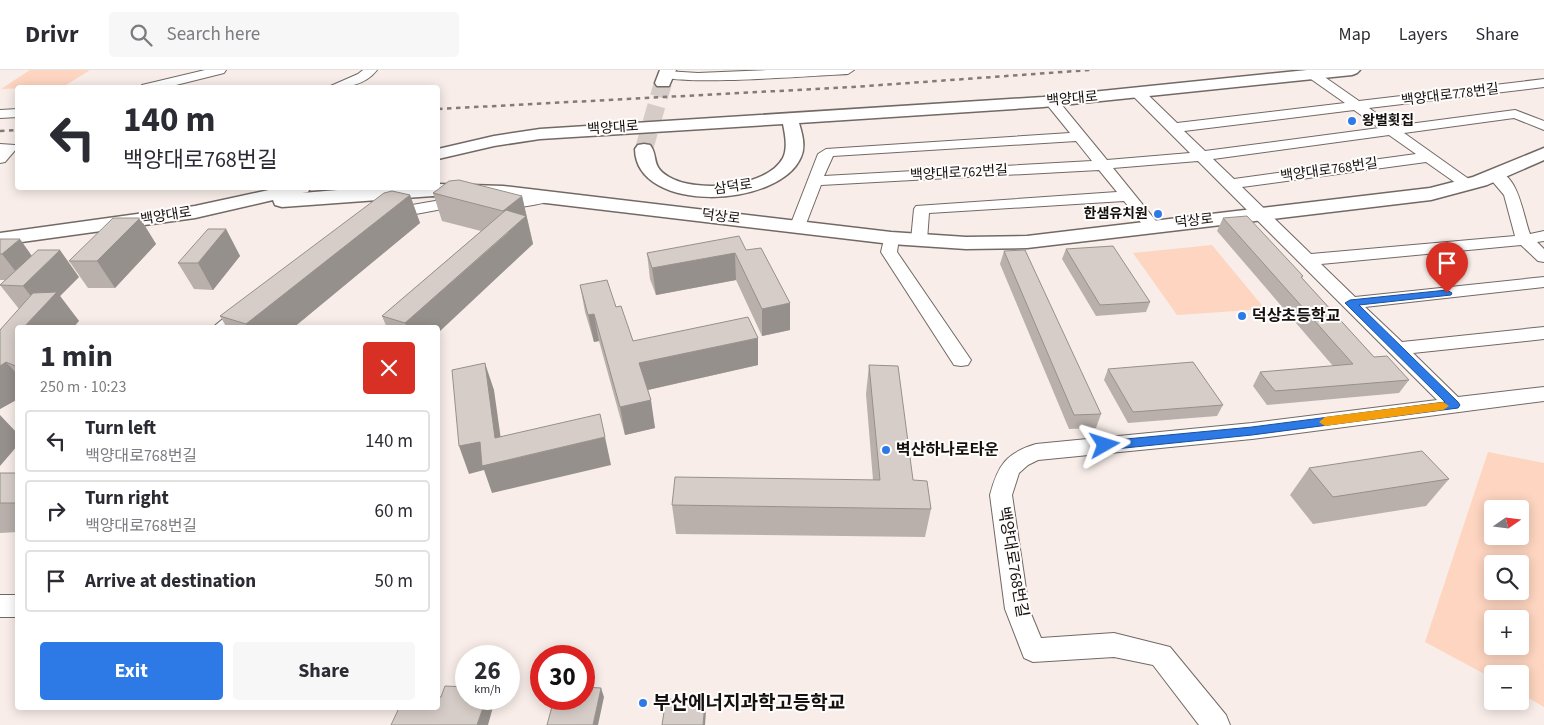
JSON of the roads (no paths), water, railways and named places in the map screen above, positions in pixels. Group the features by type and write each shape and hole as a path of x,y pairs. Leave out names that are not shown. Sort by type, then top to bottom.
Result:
{"main road":[{"name":"백양대로","path":"440,154 494,141 540,134 1051,101 1352,70"},
{"name":"백양대로","path":"440,144 538,127 748,112 790,117"},
{"name":"삼덕로","path":"644,149 645,162 651,172 658,178 674,185 710,191 747,188 777,175 792,161 795,151 790,117"},
{"name":"덕상로","path":"195,212 371,190 477,190 892,238 966,244 1019,242 1431,194 1468,185 1544,154"},
{"name":"백양대로","path":"0,226 194,200 246,190"},
{"name":"백양대로","path":"0,239 195,212 292,190"}],"street":[{"path":"159,85 220,70"},
{"path":"340,85 362,77 371,70"},
{"path":"666,76 698,77 792,71 848,70"},
{"name":"백양대로778번길","path":"1312,74 1468,185"},
{"name":"백양대로778번길","path":"1357,106 1544,83"},
{"path":"1138,93 1454,405"},
{"path":"1051,101 1152,226"},
{"path":"1173,128 1357,106"},
{"path":"0,114 15,113"},
{"name":"백양대로778번길","path":"1391,130 1515,114 1544,126"},
{"name":"백양대로768번길","path":"1103,165 1201,156 1391,130"},
{"name":"백양대로762번길","path":"798,226 825,154 830,152 1080,137"},
{"path":"0,148 10,148 0,159"},
{"name":"백양대로768번길","path":"1229,184 1428,157"},
{"name":"백양대로762번길","path":"815,181 1103,165"},
{"path":"1494,175 1509,187 1522,235 1544,257"},
{"path":"919,240 922,209 1128,196"},
{"name":"덕상로","path":"372,219 379,216 467,200 518,203 550,197"},
{"path":"1306,260 1526,240 1544,236"},
{"path":"892,238 889,252 961,360"},
{"path":"1350,303 1544,282"},
{"path":"225,325 260,298"},
{"path":"1397,349 1544,333"},
{"name":"백양대로768번길","path":"1216,725 1161,655 1114,645 1032,650 1017,609 1001,495 1005,479 1014,463 1021,457 1036,452 1252,431 1544,394"},
{"path":"0,606 15,606"}],"tunnel":[{"path":"644,149 663,83"}],"railway":[{"path":"440,109 853,87 1090,70"},
{"path":"0,131 15,130"}],"place":[{"name":"왕벌횟집","path":"1352,121"},
{"name":"한샘유치원","path":"1158,214"},
{"name":"덕상초등학교","path":"1242,316"},
{"name":"벽산하나로타운","path":"886,450"},
{"name":"부산에너지과학고등학교","path":"643,703"}]}
